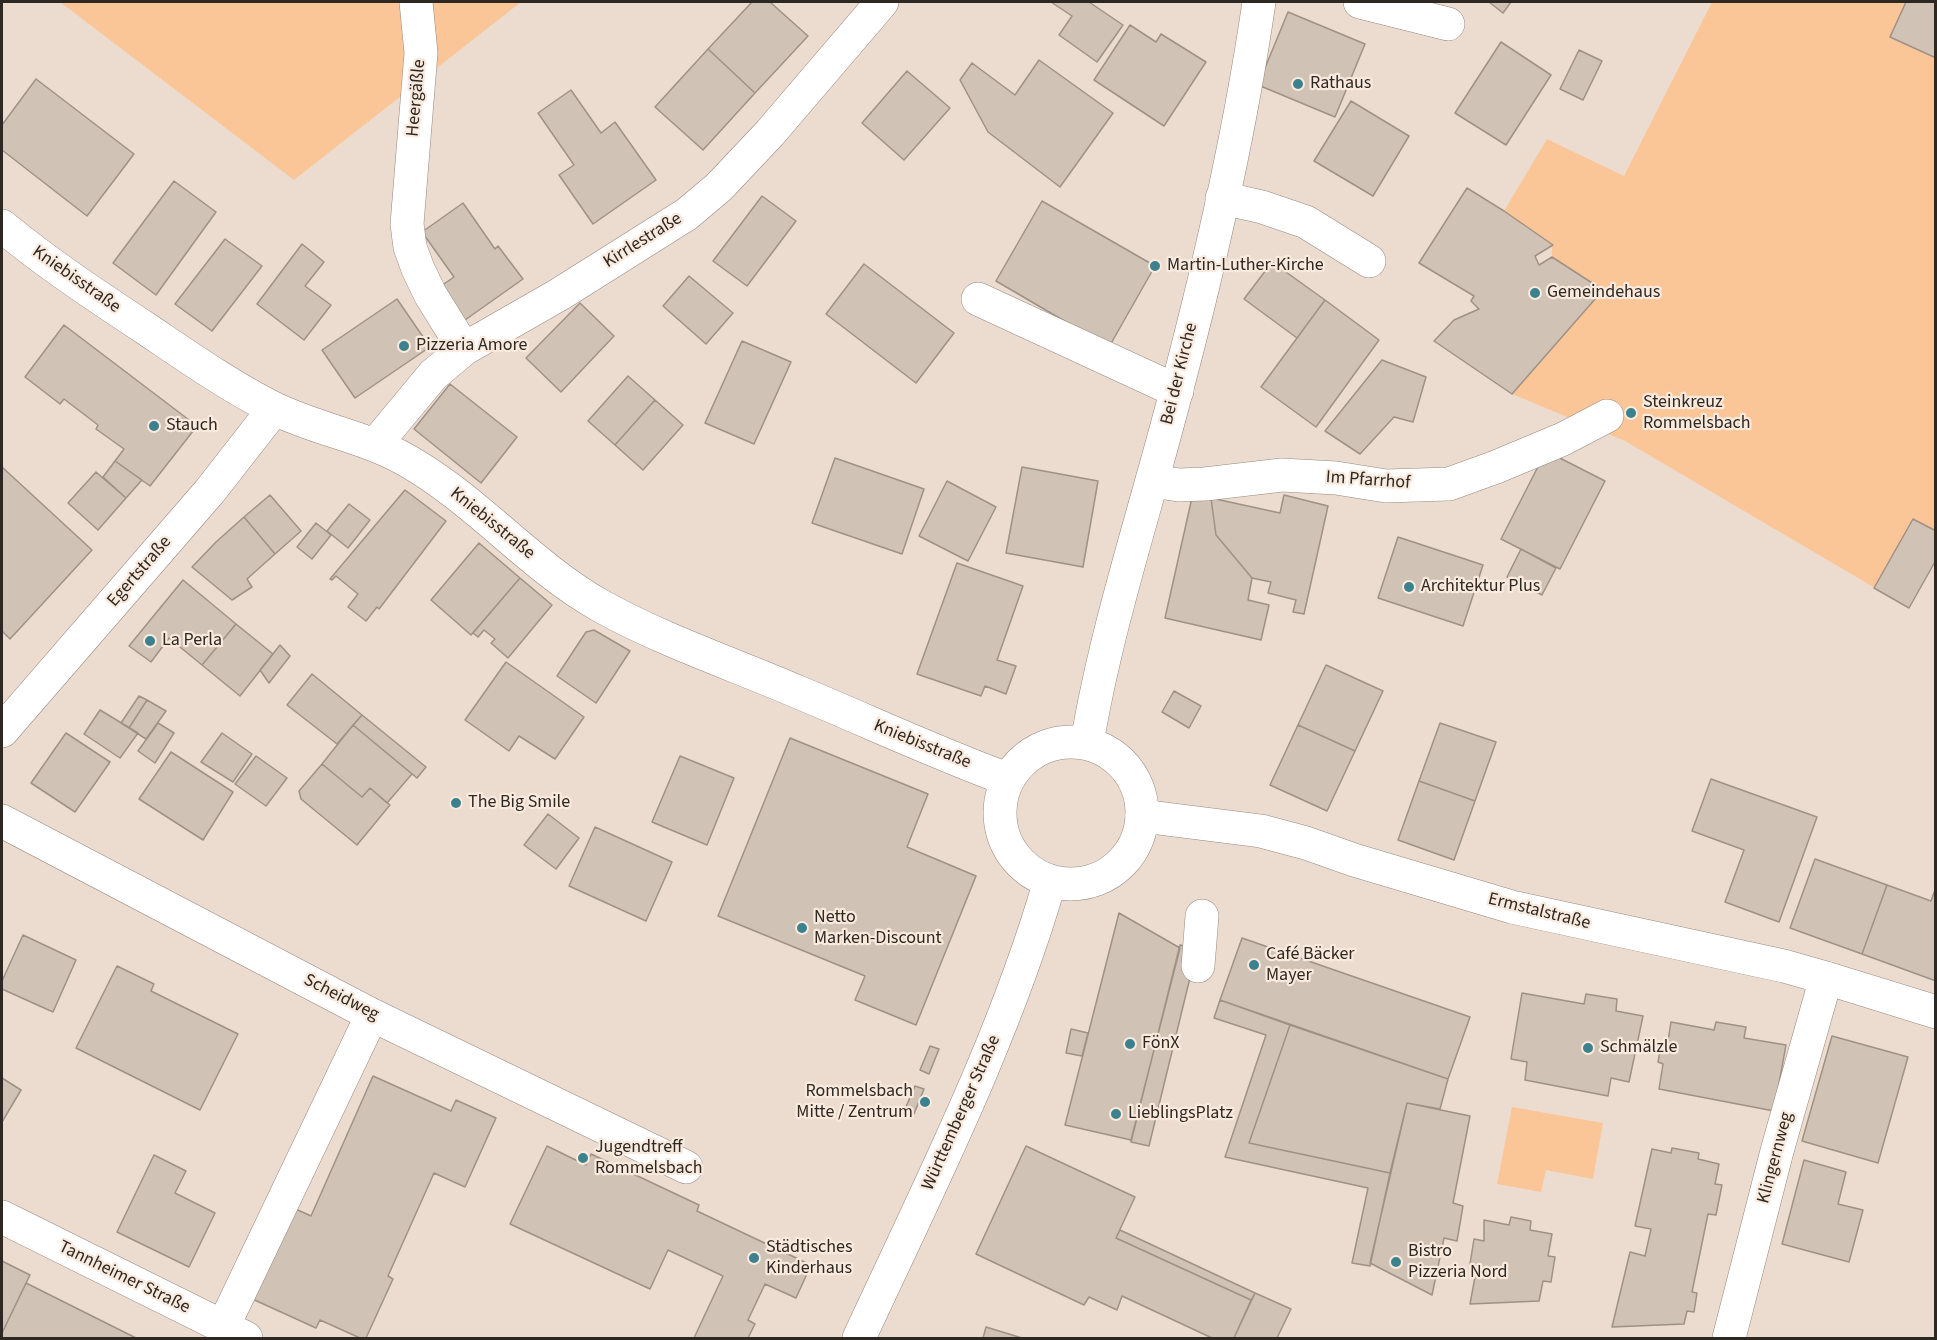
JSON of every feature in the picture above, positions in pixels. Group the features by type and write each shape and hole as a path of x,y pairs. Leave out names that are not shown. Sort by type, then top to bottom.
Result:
{"street":[{"name":"Heergäßle","path":"416,2 421,53 407,224 410,247 430,294 464,349"},
{"name":"Kirrlestraße","path":"375,445 433,375 464,349 560,294 687,214 719,187 770,133 882,2"},
{"name":"Bei der Kirche","path":"1087,743 1097,686 1119,597 1177,391 1222,198 1245,87 1259,2"},
{"path":"1360,2 1448,24"},
{"path":"1222,198 1262,207 1306,222 1369,261"},
{"name":"Kniebisstraße","path":"2,226 56,268 236,388 274,409 375,445 431,475 535,559 600,605 678,643 799,692 955,760 1007,779"},
{"path":"978,298 1177,391"},
{"name":"Egertstraße","path":"2,731 210,491 274,409"},
{"name":"Im Pfarrhof","path":"1152,481 1179,485 1282,476 1336,478 1386,486 1449,484 1563,439 1606,416"},
{"path":"1071,741 1087,743 1116,758 1128,770 1136,784 1141,800 1142,816 1139,835 1131,851 1119,865 1104,876 1087,882 1068,884 1050,881 1023,866 1004,840 1000,825 1001,794 1007,779 1022,761 1041,748 1071,741"},
{"name":"Ermstalstraße","path":"1142,816 1261,831 1512,907 1728,953 1826,978 1935,1012"},
{"name":"Scheidweg","path":"2,821 372,1015 686,1167"},
{"name":"Württemberger Straße","path":"859,1338 950,1144 988,1056 1017,982 1050,881"},
{"path":"1198,966 1202,916"},
{"name":"Klingernweg","path":"1729,1338 1777,1151 1826,978"},
{"path":"235,1333 372,1015"},
{"name":"Tannheimer Straße","path":"2,1217 235,1333"}],"shaded area":[{"path":"60,2 521,2 294,180"},
{"path":"1712,2 1935,2 1936,560 1909,608 1625,441 1512,394 1603,290 1552,257 1552,245 1504,211 1547,139 1624,176"},
{"path":"1512,1107 1603,1123 1593,1179 1546,1170 1541,1192 1497,1184"}],"building":[{"path":"752,2 770,2 808,36 755,93 708,49"},
{"path":"1051,2 1089,2 1123,25 1097,62 1059,35 1072,16"},
{"path":"1489,2 1511,2 1503,13"},
{"path":"1906,2 1936,2 1936,58 1890,37"},
{"path":"1288,12 1365,44 1335,117 1258,85"},
{"path":"1130,25 1156,42 1161,34 1206,62 1164,126 1094,80"},
{"path":"1501,42 1551,75 1506,145 1455,113"},
{"path":"708,49 755,93 703,150 655,107"},
{"path":"1579,50 1602,61 1583,100 1560,89"},
{"path":"1039,60 1113,113 1060,187 988,132 960,80 972,63 1015,95"},
{"path":"907,71 950,108 904,160 862,123"},
{"path":"36,79 134,154 87,216 2,150 2,125"},
{"path":"571,90 601,133 615,122 656,180 593,224 559,175 574,165 538,113"},
{"path":"1351,101 1409,136 1373,196 1314,161"},
{"path":"174,181 216,212 156,295 113,263"},
{"name":"Gemeindehaus","path":"1467,188 1553,245 1535,256 1539,265 1552,257 1603,290 1512,394 1434,341 1454,320 1479,309 1471,301 1474,296 1419,263"},
{"path":"762,196 796,221 747,286 713,261"},
{"path":"1042,201 1155,266 1109,347 996,281"},
{"path":"463,203 495,249 498,246 523,279 465,320 441,286 454,277 422,232"},
{"path":"225,239 262,266 212,331 175,304"},
{"path":"302,244 324,262 305,286 331,305 304,340 257,304"},
{"path":"1272,262 1325,300 1297,338 1244,299"},
{"path":"864,264 954,333 916,383 826,314"},
{"path":"689,276 733,313 706,344 663,306"},
{"path":"397,299 430,347 355,398 322,350"},
{"path":"1325,300 1379,340 1316,427 1261,387"},
{"path":"580,303 614,336 561,392 526,358"},
{"path":"64,325 197,426 150,486 115,461 124,449 96,429 98,425 64,399 60,404 25,377"},
{"path":"742,341 791,362 754,444 705,423"},
{"path":"1382,360 1426,377 1413,422 1394,417 1360,454 1325,431"},
{"path":"628,376 655,400 615,445 588,421"},
{"path":"450,384 517,437 481,483 414,429"},
{"path":"655,400 683,425 643,470 615,445"},
{"path":"1546,451 1605,481 1560,569 1501,539"},
{"path":"835,458 924,489 902,554 812,523"},
{"path":"115,461 142,480 126,498 103,477"},
{"path":"2,467 92,550 10,639 2,631"},
{"path":"1022,467 1098,481 1083,567 1006,553"},
{"path":"96,472 126,498 98,530 68,503"},
{"path":"947,481 996,507 968,561 919,536"},
{"path":"405,490 446,521 379,609 377,607 366,621 348,607 358,594 336,576 330,579"},
{"path":"1193,493 1211,498 1216,535 1252,578 1248,600 1269,605 1261,640 1165,618"},
{"path":"270,495 301,531 275,554 244,517"},
{"path":"1284,495 1328,506 1304,614 1293,612 1296,600 1268,593 1271,582 1252,578 1216,535 1211,498 1280,513"},
{"path":"349,504 370,520 348,548 327,531"},
{"path":"244,517 275,554 247,579 252,587 232,600 192,567"},
{"path":"1913,519 1936,531 1936,560 1909,608 1874,588"},
{"path":"316,523 331,535 312,559 297,547"},
{"path":"1398,537 1483,565 1463,626 1378,598"},
{"path":"479,543 520,578 471,635 431,600"},
{"path":"1521,549 1556,568 1542,595 1507,577"},
{"path":"957,563 1023,586 997,660 1016,666 1006,694 985,686 981,696 917,674"},
{"path":"520,578 552,605 508,658 491,643 495,639 484,630 478,637 473,633"},
{"path":"183,580 236,624 202,665 169,638 151,662 129,646"},
{"path":"236,624 273,654 240,696 202,665"},
{"path":"594,630 630,651 596,703 557,676 586,632"},
{"path":"280,645 290,656 269,683 260,670"},
{"path":"506,662 584,717 555,759 519,736 509,751 465,720"},
{"path":"1326,665 1383,691 1355,751 1298,725"},
{"path":"312,674 362,715 337,744 287,705"},
{"path":"1174,691 1201,706 1189,728 1162,712"},
{"path":"139,696 147,700 129,728 121,723"},
{"path":"147,700 166,711 146,739 129,728"},
{"path":"100,710 138,733 120,758 84,734"},
{"path":"362,715 426,767 417,778 353,725"},
{"path":"158,723 174,733 155,763 138,751"},
{"path":"1440,723 1496,742 1475,801 1419,781"},
{"path":"353,725 412,774 387,803 370,788 362,797 322,764"},
{"path":"1298,725 1355,751 1327,811 1270,785"},
{"path":"66,733 110,762 75,812 31,783"},
{"path":"222,733 252,754 233,782 201,762"},
{"path":"790,738 928,794 907,847 976,876 916,1025 855,1000 865,976 718,916"},
{"path":"171,752 233,792 203,840 139,799"},
{"path":"256,756 287,778 266,806 235,784"},
{"path":"680,756 734,778 707,845 652,822"},
{"path":"322,764 362,797 370,788 390,805 357,845 301,799 299,791"},
{"path":"1711,779 1817,817 1779,922 1725,902 1744,850 1692,831"},
{"path":"1419,781 1475,801 1454,860 1398,840"},
{"path":"548,814 579,838 556,869 524,845"},
{"path":"595,827 672,862 646,921 569,886"},
{"path":"1815,859 1887,885 1862,954 1790,928"},
{"path":"1887,885 1931,901 1936,887 1936,981 1862,954"},
{"path":"1119,913 1180,948 1131,1140 1065,1125"},
{"path":"23,935 76,960 53,1012 2,989 2,981"},
{"path":"1242,938 1470,1017 1448,1079 1220,1000"},
{"path":"1180,945 1197,949 1149,1146 1131,1142"},
{"path":"117,966 154,984 151,991 238,1034 200,1110 76,1048"},
{"path":"1522,993 1584,1004 1586,994 1617,999 1616,1011 1643,1016 1629,1082 1611,1078 1608,1096 1525,1080 1527,1062 1511,1059"},
{"path":"1220,1000 1290,1025 1249,1143 1390,1173 1370,1266 1352,1263 1368,1188 1225,1157 1266,1035 1214,1018"},
{"path":"1671,1022 1714,1030 1716,1022 1746,1027 1744,1038 1786,1045 1774,1111 1659,1089 1663,1064 1658,1062 1661,1046 1667,1047"},
{"path":"1290,1025 1448,1079 1440,1109 1407,1103 1390,1173 1249,1143"},
{"path":"1071,1029 1088,1033 1082,1056 1066,1053"},
{"path":"1832,1036 1908,1057 1878,1163 1802,1141"},
{"path":"930,1046 939,1049 929,1074 920,1070"},
{"path":"373,1076 451,1111 456,1100 496,1118 465,1187 434,1173 388,1276 393,1279 366,1338 360,1338 320,1320 316,1328 248,1297 289,1206 311,1216"},
{"path":"2,1078 21,1090 2,1122"},
{"path":"915,1086 924,1089 914,1114 905,1109"},
{"path":"1407,1103 1470,1116 1453,1203 1463,1206 1457,1241 1444,1238 1432,1295 1370,1263"},
{"path":"547,1146 586,1165 591,1154 699,1205 697,1211 811,1265 796,1298 765,1284 748,1320 755,1324 748,1338 694,1338 723,1276 668,1250 650,1289 510,1224"},
{"path":"1026,1146 1135,1197 1116,1238 1251,1300 1234,1338 1212,1338 1122,1296 1117,1310 1089,1297 1084,1305 976,1254"},
{"path":"1672,1148 1699,1153 1698,1159 1719,1164 1715,1184 1722,1185 1716,1215 1708,1214 1692,1292 1697,1293 1694,1312 1687,1311 1684,1324 1612,1327 1630,1252 1645,1256 1651,1229 1635,1226 1652,1149 1671,1153"},
{"path":"154,1155 186,1171 175,1193 215,1213 189,1267 117,1232"},
{"path":"1804,1160 1846,1172 1838,1204 1863,1210 1849,1262 1782,1244"},
{"path":"1511,1217 1531,1221 1530,1230 1552,1234 1548,1256 1555,1257 1551,1282 1543,1281 1539,1301 1470,1304 1477,1266 1470,1264 1474,1239 1484,1241 1484,1220 1509,1225"},
{"path":"1120,1230 1255,1293 1251,1300 1116,1238"},
{"path":"2,1261 30,1275 3,1331 2,1330"},
{"path":"26,1283 136,1338 2,1338 2,1333"},
{"path":"1255,1293 1291,1309 1277,1338 1234,1338"},
{"path":"986,1327 1022,1338 983,1338"}],"place":[{"name":"Rathaus","path":"1298,84"},
{"name":"Martin-Luther-Kirche","path":"1155,266"},
{"name":"Gemeindehaus","path":"1535,293"},
{"name":"Pizzeria Amore","path":"404,346"},
{"name":"Steinkreuz Rommelsbach","path":"1631,413"},
{"name":"Stauch","path":"154,426"},
{"name":"Architektur Plus","path":"1409,587"},
{"name":"La Perla","path":"150,641"},
{"name":"The Big Smile","path":"456,803"},
{"name":"Netto Marken-Discount","path":"802,928"},
{"name":"Café Bäcker Mayer","path":"1254,965"},
{"name":"FönX","path":"1130,1044"},
{"name":"Schmälzle","path":"1588,1048"},
{"name":"Rommelsbach Mitte / Zentrum","path":"925,1102"},
{"name":"LieblingsPlatz","path":"1116,1114"},
{"name":"Jugendtreff Rommelsbach","path":"583,1158"},
{"name":"Städtisches Kinderhaus","path":"754,1258"},
{"name":"Bistro Pizzeria Nord","path":"1396,1262"}]}
